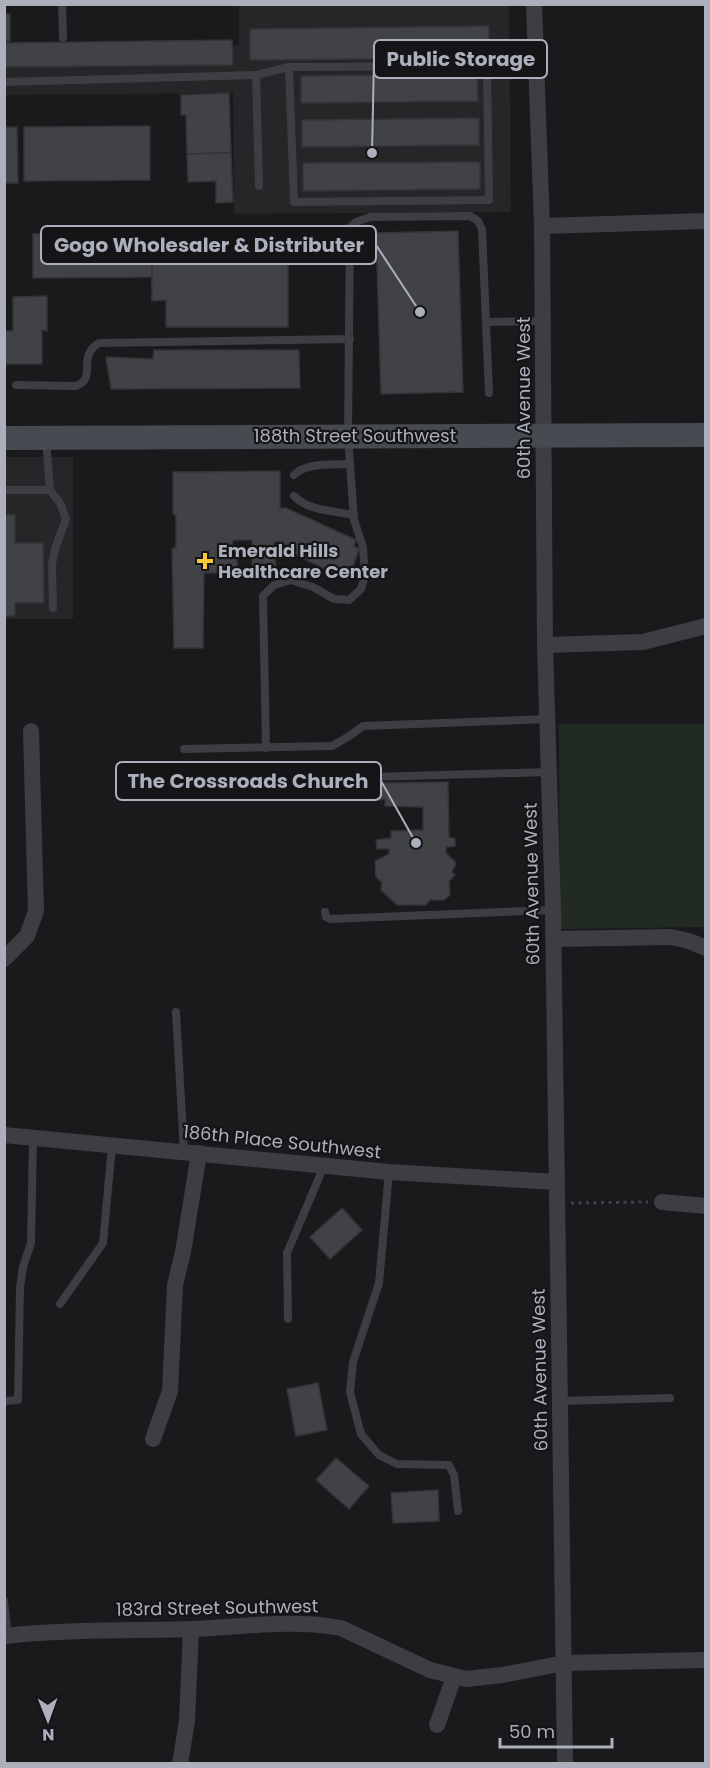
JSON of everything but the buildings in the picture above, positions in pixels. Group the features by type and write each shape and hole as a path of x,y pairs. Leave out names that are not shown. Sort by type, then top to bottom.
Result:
{"street":[{"name":"60th Avenue West","path":"534,4 542,226 545,645 554,939 556,1204 566,1764"},
{"path":"542,226 705,221"},
{"name":"188th Street Southwest","path":"4,438 705,435"},
{"path":"545,645 643,642 705,626"},
{"path":"4,959 27,936 36,911 31,731"},
{"path":"554,939 671,937 705,948"},
{"name":"186th Place Southwest","path":"4,1135 389,1172 556,1182"},
{"path":"153,1439 170,1391 175,1285 183,1252 192,1153"},
{"path":"662,1202 705,1206"},
{"name":"183rd Street Southwest","path":"6,1636 42,1632 327,1625 340,1628 430,1670 454,1677 482,1678 564,1663 705,1660"},
{"path":"180,1764 187,1720 191,1629"},
{"path":"437,1725 454,1677"}],"lane":[{"path":"62,4 63,38"},
{"path":"4,82 256,75 289,68 487,66 489,200 294,202 289,68"},
{"path":"256,75 259,186"},
{"path":"266,748 263,596 274,585 291,580 314,586 334,599 349,600 361,589 366,576 363,547 354,515 348,436 350,227 356,222 370,217 470,216 478,221 482,229 489,393"},
{"path":"487,322 543,321"},
{"path":"16,386 76,386 83,383 87,378 87,355 91,348 99,343 350,339"},
{"path":"46,438 50,490 60,504 66,519 52,564 53,609"},
{"path":"294,476 300,470 308,467 350,464"},
{"path":"4,490 50,490"},
{"path":"294,496 301,503 309,506 354,515"},
{"path":"184,749 332,746 363,726 548,719"},
{"path":"366,784 371,777 549,772"},
{"path":"325,912 326,917 330,919 553,910"},
{"path":"176,1012 192,1153"},
{"path":"4,1401 18,1400 20,1287 23,1267 31,1243 33,1138"},
{"path":"60,1304 103,1243 112,1146"},
{"path":"288,1319 287,1253 324,1166"},
{"path":"389,1172 380,1283 353,1362 350,1392 361,1434 379,1455 397,1464 449,1465 454,1475 458,1511"},
{"path":"560,1401 670,1398"},
{"path":"4,1601 6,1636"}],"path":[{"path":"556,1204 662,1202"}],"shaded area":[{"path":"509,5 511,212 234,214 233,93 5,95 4,47 239,45 239,6"},
{"path":"4,457 73,457 73,619 5,619"},
{"path":"559,724 705,724 705,927 560,929"}],"place":[{"name":"Public Storage","path":"372,153"},
{"name":"Gogo Wholesaler & Distributer","path":"420,312"},
{"name":"Emerald Hills Healthcare Center","path":"205,561"},
{"name":"The Crossroads Church","path":"416,843"}]}
